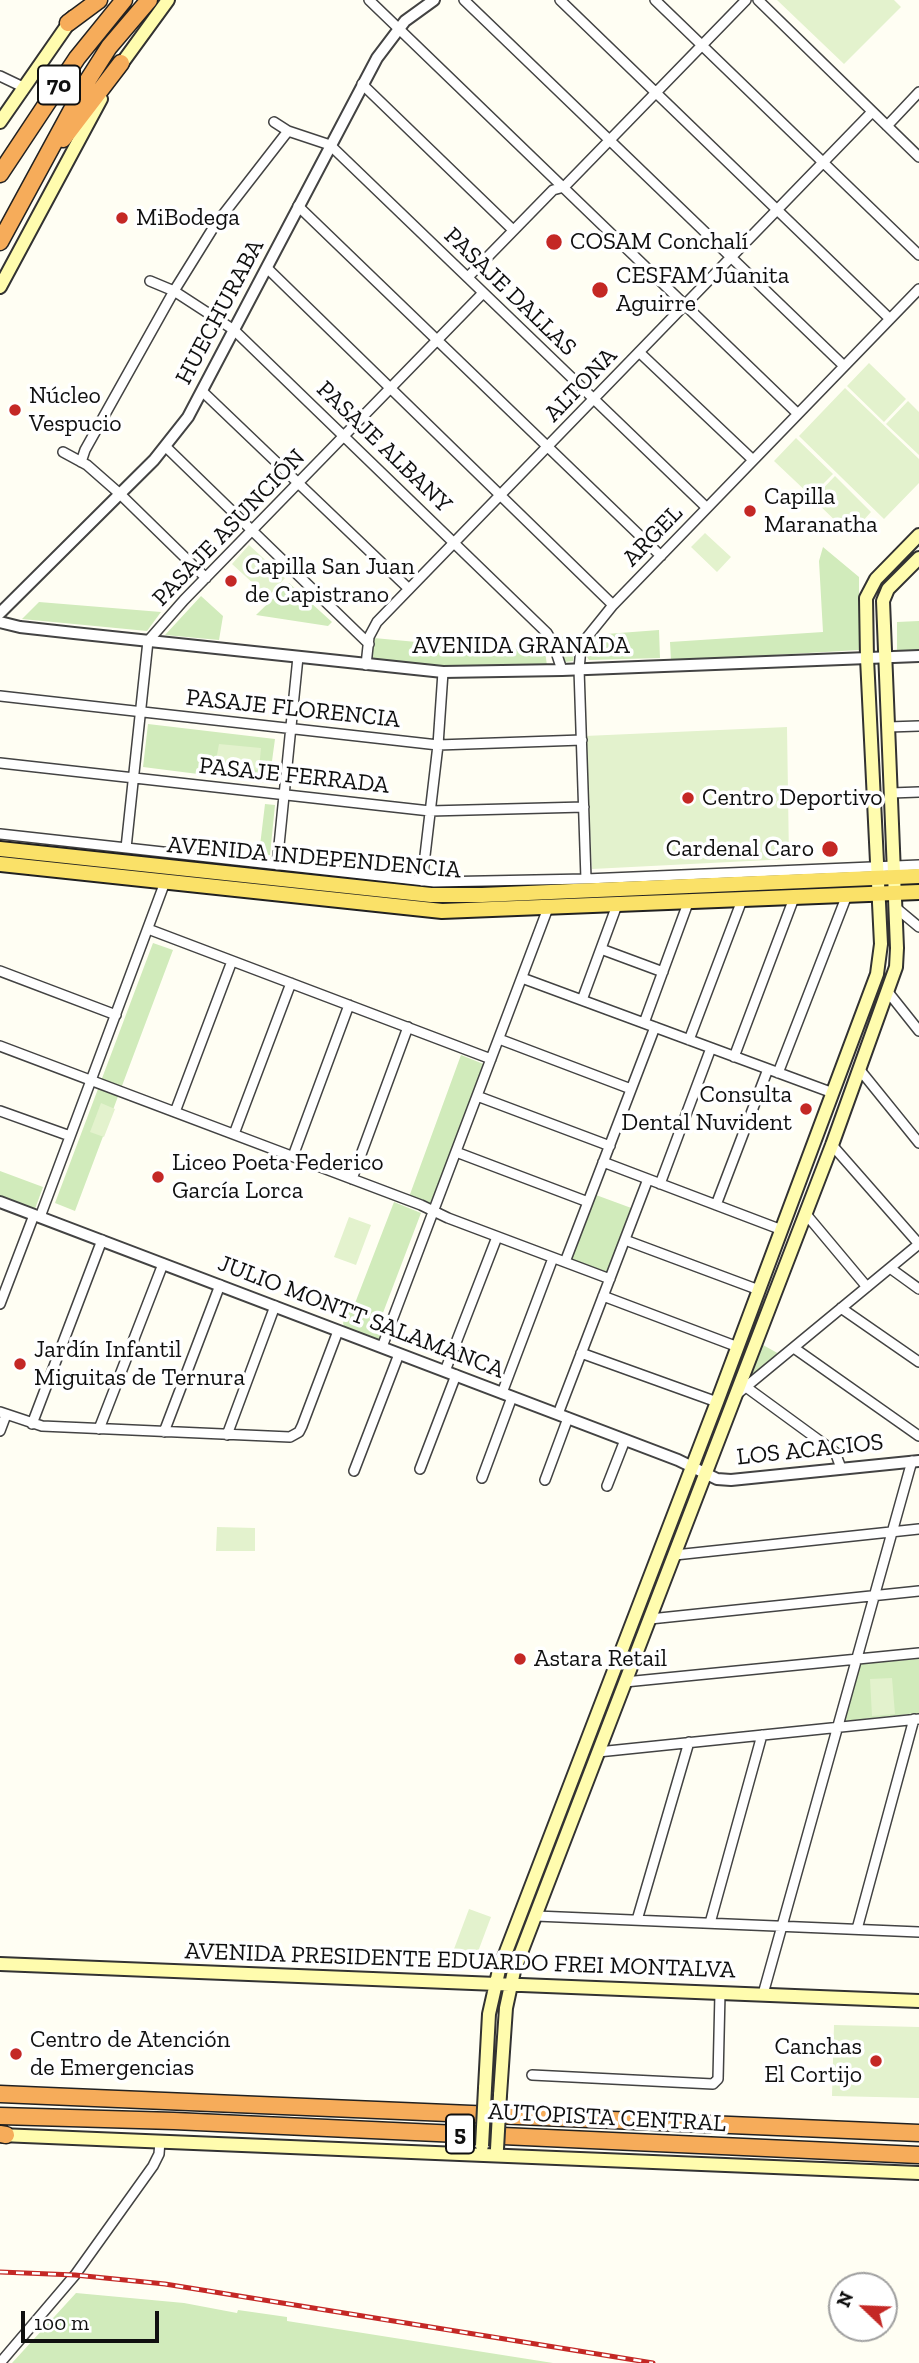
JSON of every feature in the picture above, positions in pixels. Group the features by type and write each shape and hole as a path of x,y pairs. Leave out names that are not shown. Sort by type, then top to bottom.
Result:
{"highway":[{"path":"68,23 99,0"},
{"name":"70","path":"0,174 77,58 124,0"},
{"name":"70","path":"0,242 62,123 88,80 110,47 149,0"},
{"path":"44,162 121,63"},
{"name":"AUTOPISTA CENTRAL","path":"0,2094 919,2133"},
{"name":"AUTOPISTA CENTRAL","path":"0,2116 919,2155"},
{"path":"877,2131 919,2125"}],"main road":[{"path":"0,122 86,0"},
{"path":"0,288 121,63 168,0"},
{"path":"482,2150 489,2014 495,1983 760,1290 880,966 866,606 868,591 876,579 919,535"},
{"path":"497,2152 503,2034 510,1984 706,1473 741,1391 804,1213 888,992 897,957 883,608 885,595 919,558"},
{"path":"873,779 881,774 890,778"},
{"name":"AVENIDA INDEPENDENCIA","path":"0,849 431,895 482,895 878,872 919,876"},
{"name":"AVENIDA INDEPENDENCIA","path":"0,864 424,911 879,894 895,900 919,892"},
{"path":"567,1794 580,1799"},
{"name":"AVENIDA PRESIDENTE EDUARDO FREI MONTALVA","path":"0,1964 919,2001"},
{"path":"2,2135 482,2150 919,2173"}],"street":[{"path":"369,0 798,414"},
{"name":"HUECHURABA","path":"0,613 166,447 203,392 362,84 387,42 399,27 434,0"},
{"path":"464,0 844,366"},
{"path":"560,0 890,319"},
{"path":"655,0 919,255"},
{"path":"468,278 552,190 564,187 746,0"},
{"path":"758,0 919,157"},
{"path":"0,76 23,87"},
{"path":"362,84 513,230"},
{"path":"887,126 919,92"},
{"name":"ALTONA","path":"366,664 371,631 377,622 872,112"},
{"name":"PASAJE DALLAS","path":"274,122 288,131 330,145 707,508"},
{"path":"82,462 85,450 215,225 288,131"},
{"path":"298,206 661,556"},
{"path":"267,268 613,605"},
{"name":"PASAJE ALBANY","path":"150,281 174,292 234,330 547,633 562,670"},
{"name":"ARGEL","path":"586,879 580,648 613,605 919,289"},
{"name":"PASAJE ASUNCIÓN","path":"126,848 148,641 483,293"},
{"path":"639,352 753,460"},
{"path":"203,392 409,589"},
{"path":"166,447 369,644"},
{"path":"63,452 82,462 120,494 206,579"},
{"name":"AVENIDA GRANADA","path":"0,622 20,627 443,671 562,670 919,656"},
{"path":"278,865 298,657"},
{"path":"422,881 438,745 443,671"},
{"name":"PASAJE FLORENCIA","path":"0,696 438,745 582,740"},
{"path":"888,727 919,726"},
{"name":"PASAJE FERRADA","path":"0,763 430,811 584,807"},
{"path":"891,793 919,792"},
{"name":"AVENIDA INDEPENDENCIA","path":"0,834 422,881 878,872"},
{"name":"AVENIDA INDEPENDENCIA","path":"894,872 919,865"},
{"path":"0,1304 70,1136 165,882"},
{"path":"778,1073 847,895"},
{"path":"734,1057 794,898"},
{"path":"689,1040 742,900"},
{"path":"895,900 919,927"},
{"path":"644,1023 688,903"},
{"path":"582,1000 617,905"},
{"path":"382,1347 548,908"},
{"path":"148,929 491,1059"},
{"path":"601,949 663,972"},
{"path":"175,1112 232,961"},
{"path":"0,971 116,1015"},
{"path":"522,978 833,1093"},
{"path":"234,1134 291,983"},
{"path":"888,992 919,1031"},
{"path":"293,1156 349,1005"},
{"path":"352,1178 408,1027"},
{"path":"565,1262 655,1027"},
{"path":"499,1039 631,1089"},
{"path":"0,1046 352,1178 610,1279"},
{"path":"660,1184 711,1048"},
{"path":"716,1205 768,1069"},
{"path":"860,1070 919,1143"},
{"path":"477,1096 610,1146"},
{"path":"0,1111 70,1136"},
{"path":"832,1145 919,1244 741,1391 835,1452 841,1468"},
{"path":"456,1152 588,1202"},
{"path":"603,1162 782,1230"},
{"path":"545,1480 581,1353 648,1179"},
{"name":"JULIO MONTT SALAMANCA","path":"0,1202 563,1416 623,1444 693,1466 706,1473"},
{"path":"804,1213 867,1287"},
{"path":"421,1469 497,1237"},
{"path":"32,1424 102,1240"},
{"path":"625,1240 760,1290"},
{"path":"482,1478 553,1258"},
{"path":"99,1429 163,1264"},
{"path":"890,1268 919,1289"},
{"path":"164,1432 220,1285"},
{"path":"603,1296 738,1347"},
{"path":"227,1435 275,1306"},
{"path":"841,1308 919,1362"},
{"path":"0,1432 3,1414 32,1424 287,1437 299,1432 338,1331"},
{"path":"794,1348 919,1436"},
{"path":"581,1353 717,1402"},
{"path":"354,1471 399,1354"},
{"path":"607,1486 623,1444"},
{"path":"763,1994 836,1727 916,1461"},
{"name":"LOS ACACIOS","path":"706,1473 724,1480 916,1461"},
{"path":"675,1555 919,1529"},
{"path":"650,1619 919,1591"},
{"path":"625,1682 919,1653"},
{"path":"598,1752 916,1719 857,1929"},
{"path":"710,1923 762,1735"},
{"path":"637,1920 689,1742"},
{"path":"536,1916 919,1932"},
{"path":"531,2075 713,2084 718,2079 720,1993"},
{"path":"0,2363 75,2274 153,2166 159,2154 160,2141"}],"green space":[{"path":"777,0 894,0 901,7 844,64"},
{"path":"869,363 906,399 884,422 847,386"},
{"path":"845,388 919,459 919,483 884,519 799,436"},
{"path":"908,401 919,412 919,455 886,424"},
{"path":"796,438 833,474 811,496 774,461"},
{"path":"835,476 871,512 850,535 813,499"},
{"path":"705,533 731,557 717,572 691,547"},
{"path":"249,545 285,578 268,597 232,564"},
{"path":"823,547 859,577 859,650 671,661 670,642 823,632 819,561"},
{"path":"289,583 332,622 328,626 256,615"},
{"path":"201,596 223,616 219,640 165,635"},
{"path":"39,602 161,612 147,631 22,619"},
{"path":"919,621 919,651 897,653 897,622"},
{"path":"659,630 660,658 589,660 587,657 586,648 593,635"},
{"path":"577,636 573,661 565,662 557,637"},
{"path":"374,638 470,647 545,650 547,666 444,667 372,661"},
{"path":"148,724 275,739 269,783 143,767"},
{"name":"Centro Deportivo","path":"787,727 789,859 592,869 585,736"},
{"path":"219,744 261,748 259,770 215,766"},
{"path":"265,804 275,805 270,855 259,854"},
{"path":"153,943 173,950 75,1211 55,1203"},
{"path":"461,1055 486,1065 434,1206 409,1197"},
{"path":"101,1103 115,1109 104,1137 90,1132"},
{"path":"0,1171 43,1187 35,1209 0,1196"},
{"path":"596,1195 634,1209 609,1273 571,1259"},
{"path":"394,1202 421,1213 381,1318 388,1321 381,1340 375,1341 345,1329 343,1323 348,1310 352,1311"},
{"path":"349,1217 371,1225 356,1265 334,1257"},
{"path":"763,1345 781,1355 749,1381"},
{"path":"217,1527 255,1528 255,1551 216,1551"},
{"path":"919,1659 919,1713 845,1721 860,1664"},
{"path":"892,1678 895,1714 872,1716 870,1679"},
{"path":"469,1909 491,1917 476,1957 454,1949"},
{"name":"Canchas El Cortijo","path":"834,2025 919,2027 919,2098 832,2096"},
{"path":"76,2293 184,2303 237,2313 238,2310 287,2317 287,2321 553,2363 12,2363"}],"railway":[{"path":"0,2272 75,2275 165,2284 653,2363"}],"place":[{"name":"MiBodega","path":"122,218"},
{"name":"COSAM Conchalí","path":"554,242"},
{"name":"CESFAM Juanita Aguirre","path":"600,290"},
{"name":"Núcleo Vespucio","path":"15,410"},
{"name":"Capilla Maranatha","path":"750,511"},
{"name":"Capilla San Juan de Capistrano","path":"231,581"},
{"name":"Centro Deportivo","path":"688,798"},
{"name":"Cardenal Caro","path":"830,849"},
{"name":"Consulta Dental Nuvident","path":"806,1109"},
{"name":"Liceo Poeta Federico García Lorca","path":"158,1177"},
{"name":"Jardín Infantil Miguitas de Ternura","path":"20,1364"},
{"name":"Astara Retail","path":"520,1659"},
{"name":"Centro de Atención de Emergencias","path":"16,2054"},
{"name":"Canchas El Cortijo","path":"876,2061"}]}
